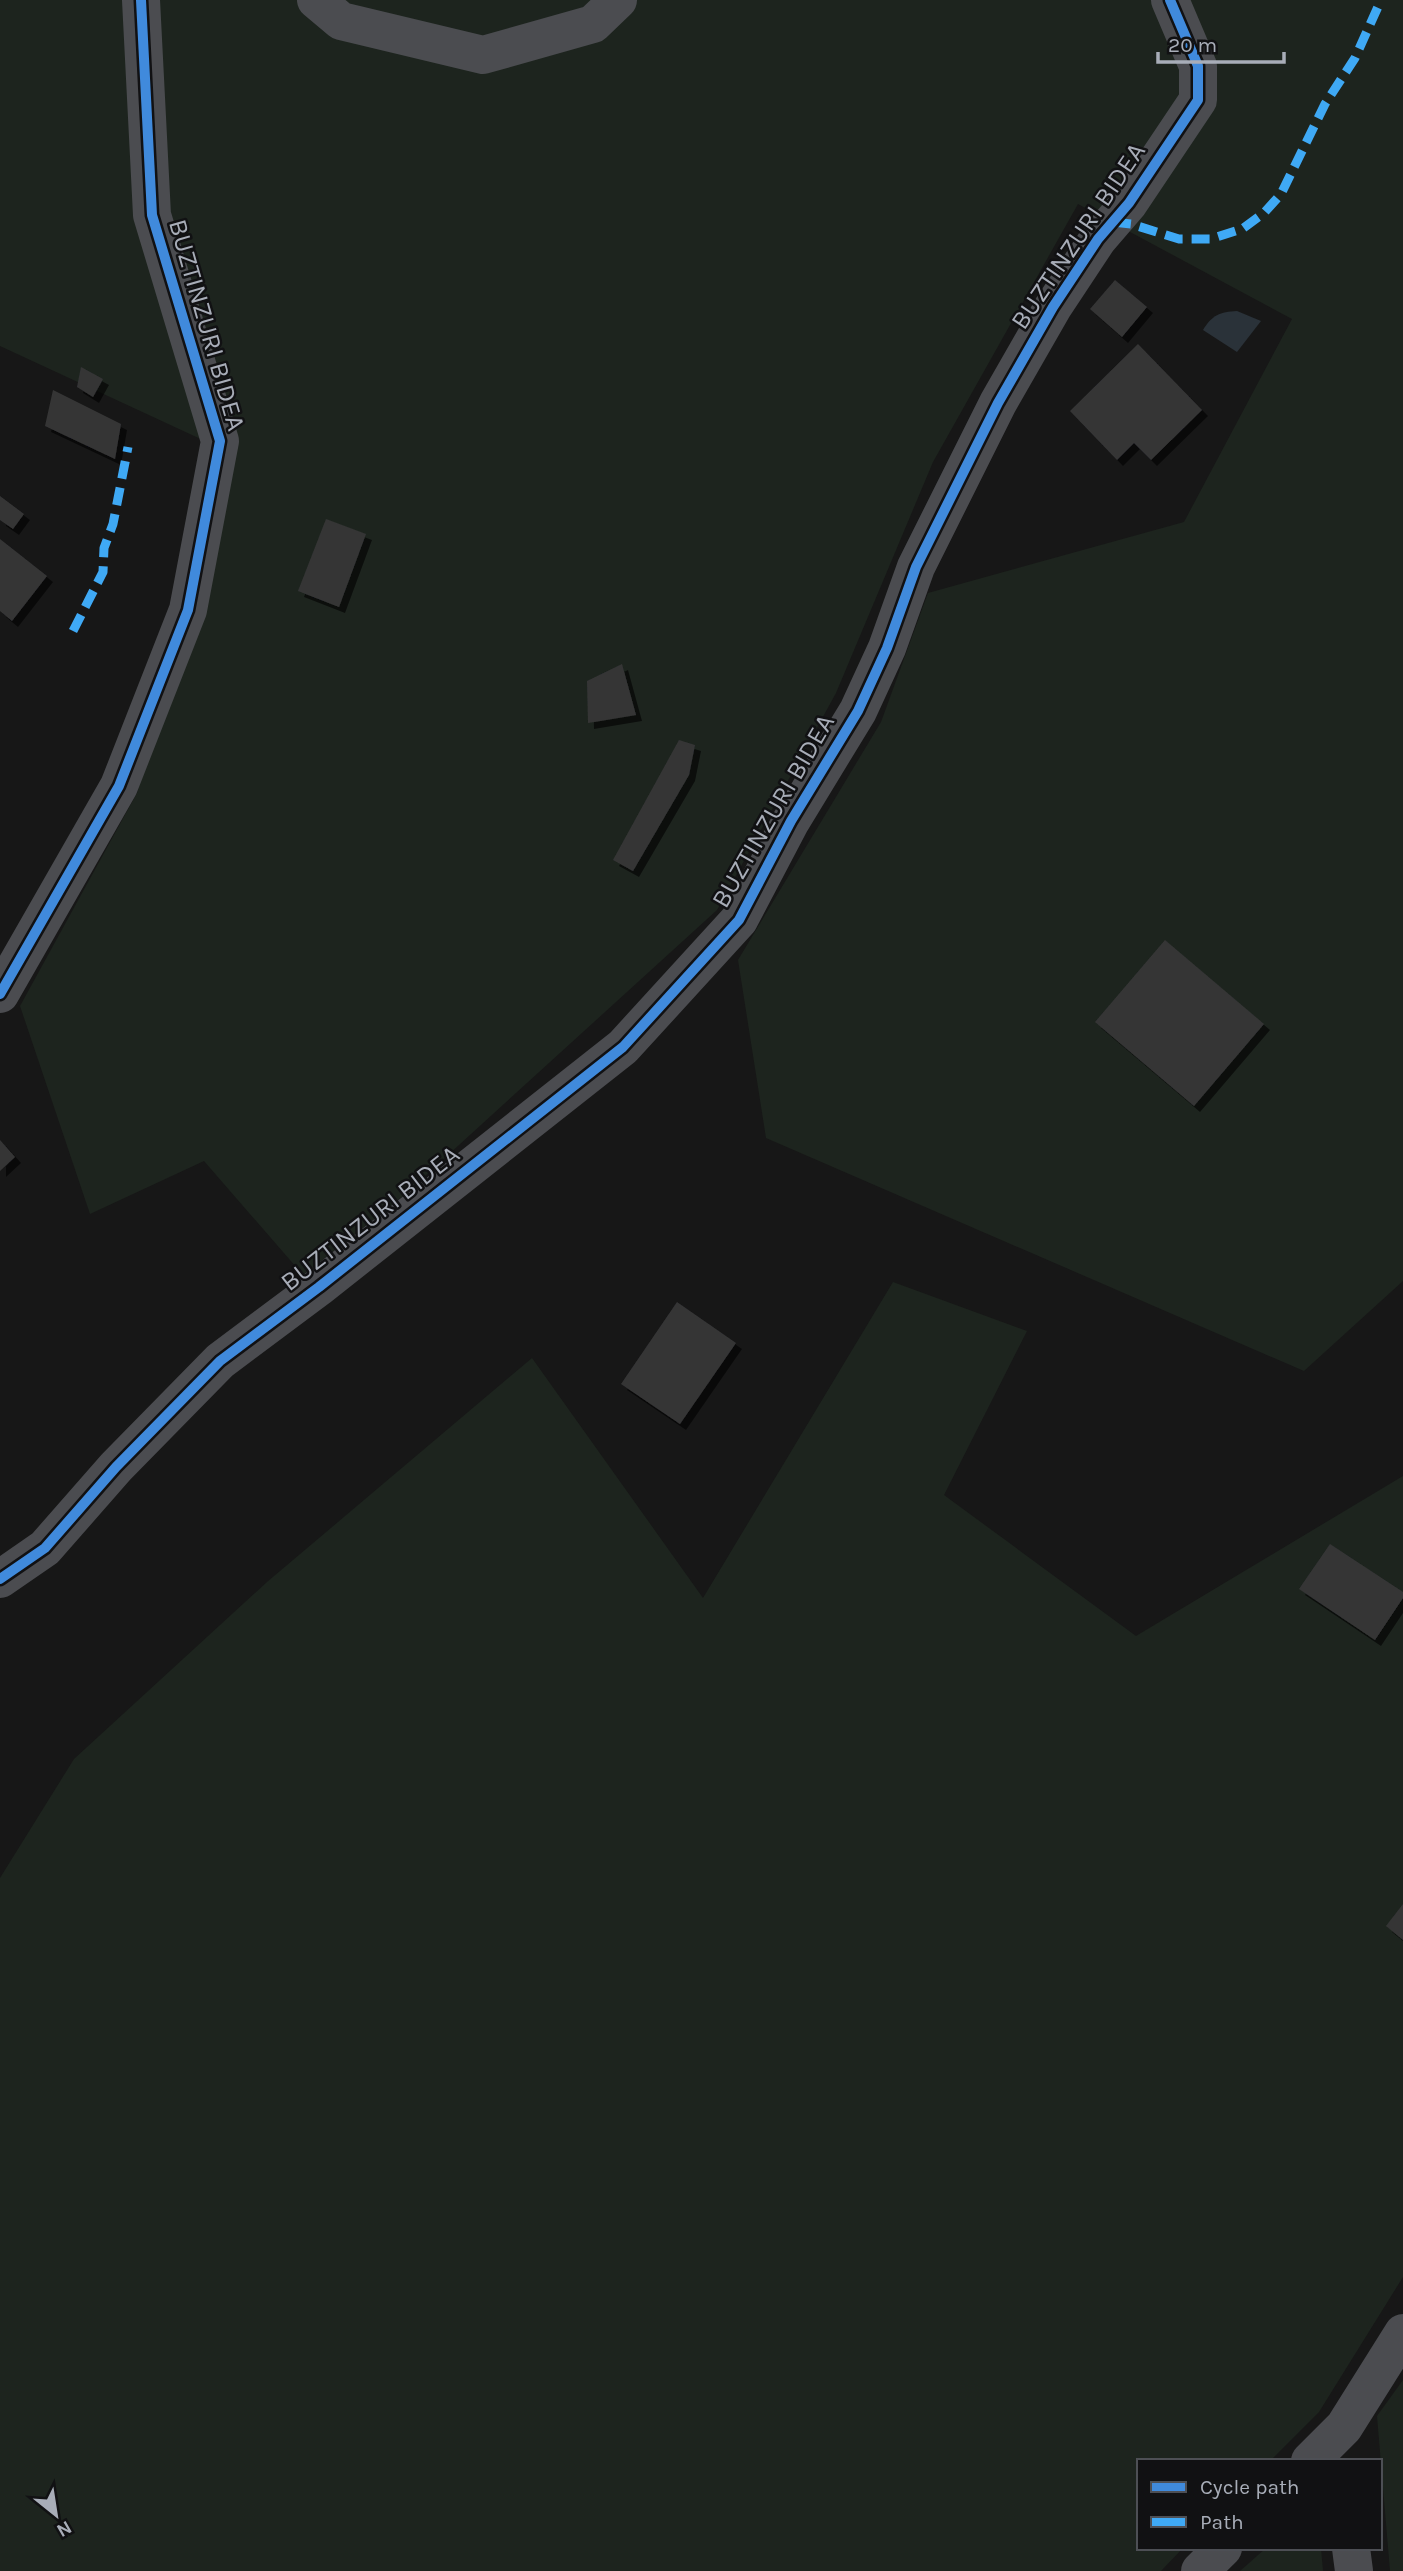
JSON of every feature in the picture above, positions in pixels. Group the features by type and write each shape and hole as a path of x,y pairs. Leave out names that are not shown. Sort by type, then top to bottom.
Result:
{"street":[{"name":"BUZTINZURI BIDEA","path":"0,994 119,786 188,610 220,441 152,215 141,0"},
{"path":"316,0 341,21 482,55 593,24 618,0"},
{"name":"BUZTINZURI BIDEA","path":"0,1579 45,1548 117,1467 220,1361 423,1206 623,1047 739,920 791,821 858,711 887,648 916,566 998,403 1053,307 1098,239 1129,203 1198,100 1198,66 1170,0"},
{"path":"1314,2459 1344,2444 1403,2333"},
{"path":"1200,2571 1221,2550"},
{"path":"1350,2550 1354,2571"}],"shaded area":[{"path":"0,0 1403,0 1403,1281 1304,1371 766,1138 738,960 881,722 928,593 1184,522 1292,319 1078,204 933,462 836,693 717,910 403,1196 303,1275 204,1161 90,1214 20,1006 137,793 233,454 0,346"},
{"path":"1237,311 1261,321 1237,352 1203,330 1217,315"},
{"path":"893,1282 1027,1331 944,1495 1136,1636 1403,1476 1403,2277 1319,2412 1272,2459 1137,2459 1137,2550 1181,2550 1161,2571 0,2571 0,1878 74,1759 267,1582 532,1358 703,1598"},
{"path":"1403,2380 1403,2571 1390,2571 1377,2416"},
{"path":"1264,2550 1321,2550 1323,2571 1240,2571"}],"building":[{"path":"1115,280 1147,307 1122,337 1090,309"},
{"path":"1138,344 1202,410 1151,460 1134,443 1117,460 1070,411"},
{"path":"81,367 103,379 93,397 77,387"},
{"path":"53,390 121,424 115,459 45,426"},
{"path":"0,496 24,514 13,529 0,520"},
{"path":"326,519 366,534 339,607 298,591"},
{"path":"0,539 47,576 12,621 0,611"},
{"path":"622,664 636,715 588,723 587,681"},
{"path":"679,740 695,745 689,775 633,871 613,860"},
{"path":"1165,940 1264,1024 1194,1106 1095,1022"},
{"path":"0,1140 15,1157 0,1171"},
{"path":"677,1302 736,1343 680,1424 621,1384"},
{"path":"1330,1544 1403,1592 1403,1598 1375,1640 1299,1589"},
{"path":"1403,1904 1403,1940 1386,1926"}],"marked path":[{"path":"1113,222 1131,224 1179,239 1210,239 1242,229 1264,213 1281,194 1325,104 1355,58 1381,0"},
{"path":"73,631 103,572 104,548 113,524 128,447"}],"cycle path":[{"path":"0,994 119,786 188,610 220,441 152,215 141,0"},
{"path":"0,1579 45,1548 116,1467 220,1361 319,1287 623,1047 739,920 791,821 858,711 887,648 916,567 998,403 1053,307 1098,239 1129,203 1198,100 1198,66 1170,0"}]}
